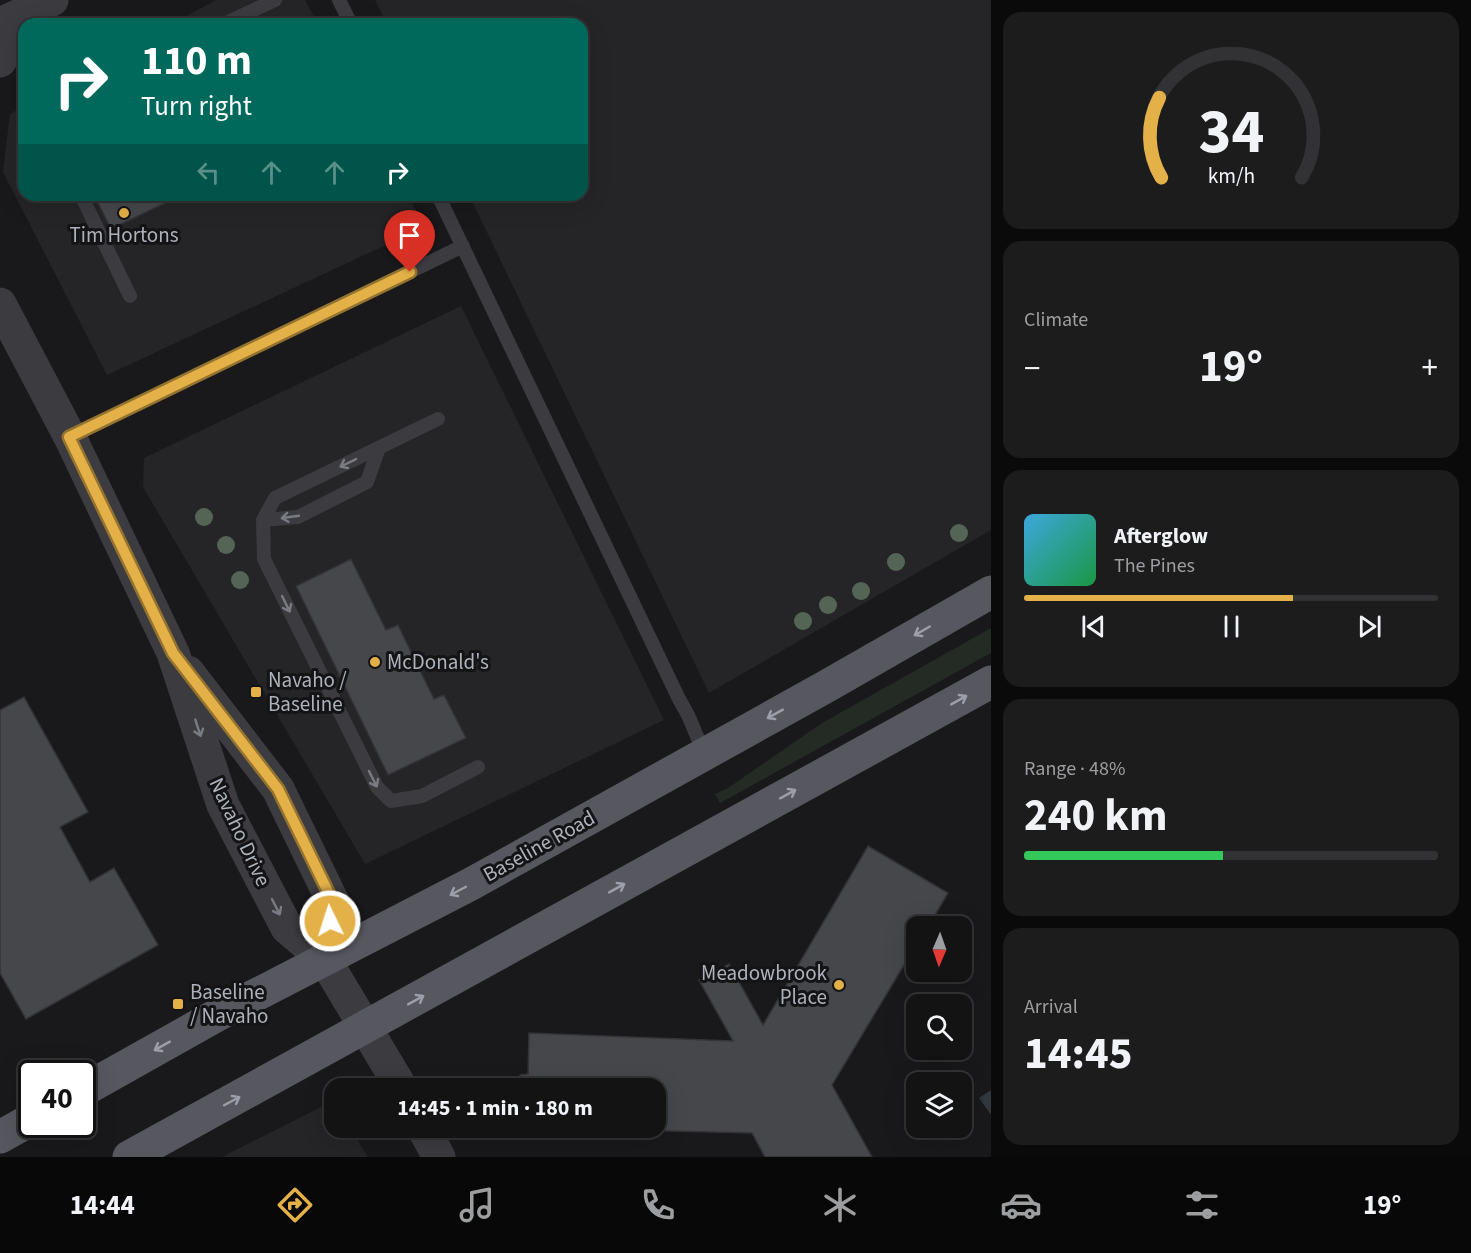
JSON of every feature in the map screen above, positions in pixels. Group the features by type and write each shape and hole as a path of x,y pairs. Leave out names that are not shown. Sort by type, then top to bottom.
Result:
{"main road":[{"name":"Baseline Road","path":"96,1083 219,1014 471,884 991,592"},
{"path":"129,1157 991,682"},
{"path":"0,1137 18,1127"}],"street":[{"path":"0,24 18,19"},
{"path":"0,62 18,37"},
{"name":"Navaho Drive","path":"0,304 69,437 173,653 223,805 286,928 325,960 395,1078"},
{"name":"Navaho Drive","path":"173,653 278,789 333,902 325,960"},
{"path":"429,1138 439,1157"}],"lane":[{"path":"237,18 275,0"},
{"path":"339,0 348,18"},
{"path":"84,201 130,296"},
{"path":"441,201 688,715 704,753"},
{"path":"69,437 464,246"},
{"path":"438,419 275,498 263,520 264,559 377,787 391,801 422,796 478,767"},
{"path":"263,520 298,517 367,482 379,448"}],"shaded area":[{"path":"216,0 305,0 315,18 183,18"},
{"path":"375,0 991,0 991,530 709,693 472,201 588,201 588,18 384,18"},
{"path":"18,109 18,201 411,201 416,210 418,230 107,375 3,172 10,114"},
{"path":"461,306 664,720 365,864 143,487 144,458"},
{"path":"991,628 991,653 720,803 715,794 728,788 822,723"},
{"path":"991,1090 991,1115 979,1098"},
{"path":"324,1106 324,1138 356,1138 368,1157 222,1157"}],"building":[{"name":"Tim Hortons","path":"97,201 169,201 111,229"},
{"name":"McDonald's","path":"351,559 386,630 398,625 434,699 444,695 466,738 388,775 296,586"},
{"path":"24,697 88,812 60,827 90,882 114,868 158,945 26,1019 0,973 0,710"},
{"name":"Meadowbrook Place","path":"868,846 948,893 934,916 906,916 906,962 832,1085 872,1157 765,1157 752,1133 666,1131 666,1078 520,1078 520,1075 528,1074 529,1033 733,1041 699,980 729,964 763,1025"}],"place":[{"name":"Tim Hortons","path":"124,213"},
{"name":"McDonald's","path":"375,662"},
{"name":"Navaho / Baseline","path":"256,692"},
{"name":"Meadowbrook Place","path":"839,985"},
{"name":"Baseline / Navaho","path":"178,1004"}],"route":[{"path":"330,921 333,902 278,789 173,653 69,437 410,272"}]}
